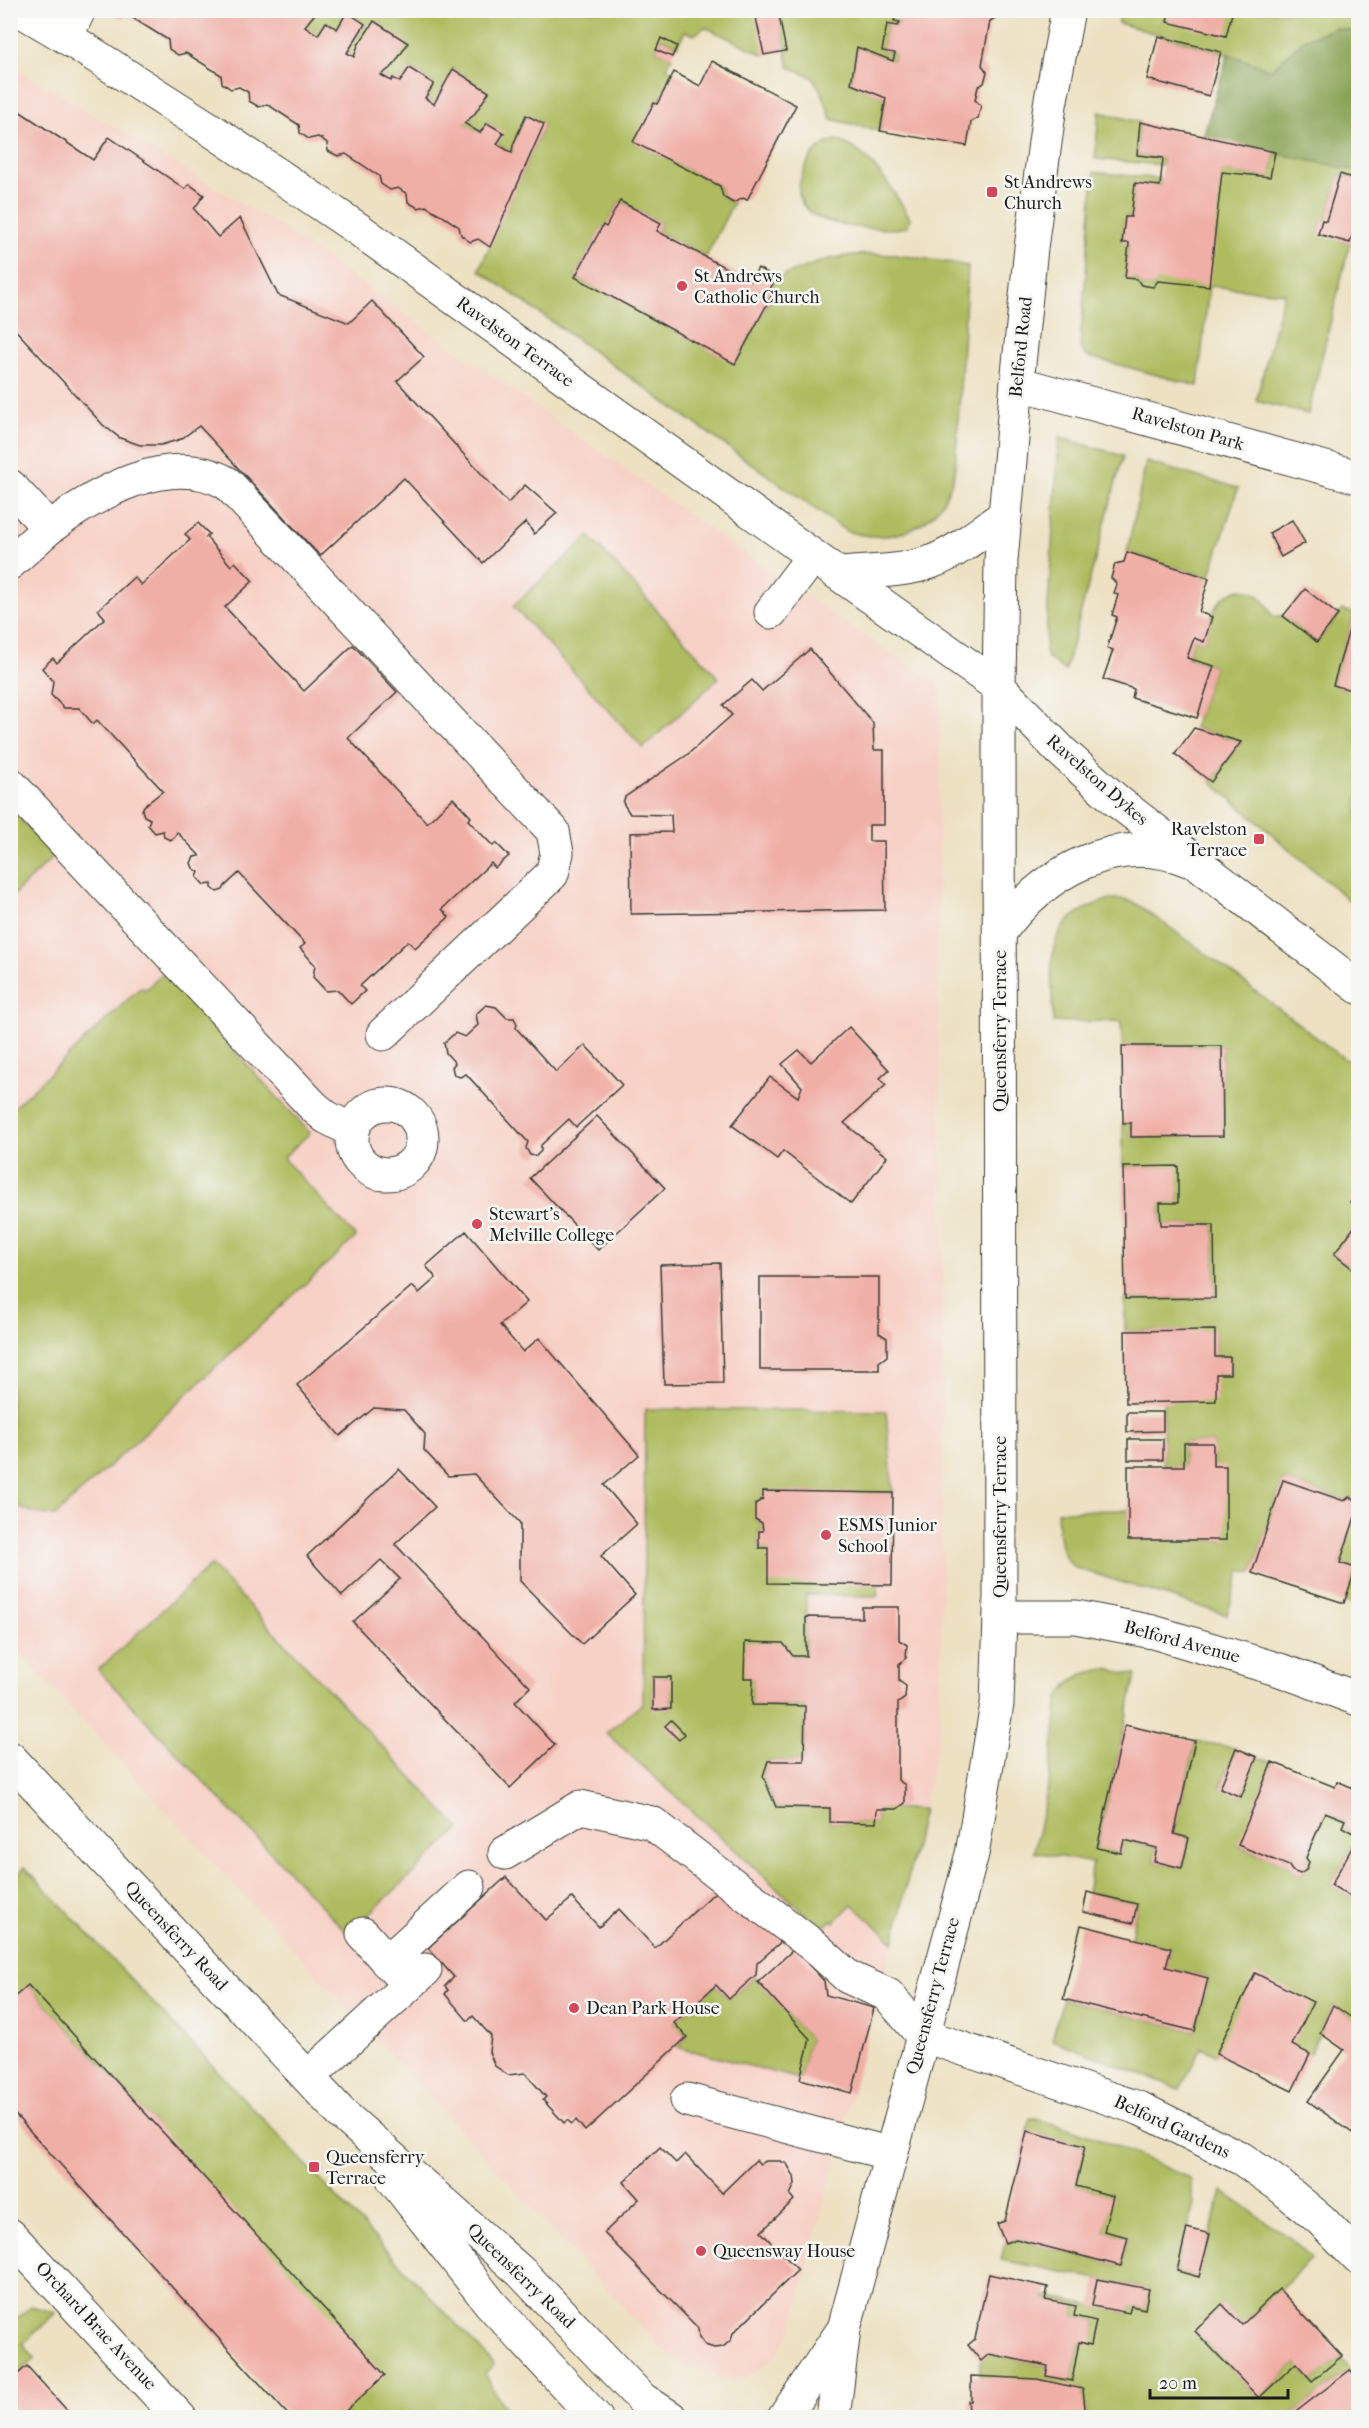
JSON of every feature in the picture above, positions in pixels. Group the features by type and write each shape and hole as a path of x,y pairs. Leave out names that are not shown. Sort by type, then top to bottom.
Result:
{"street":[{"name":"Ravelston Terrace","path":"20,10 72,24 213,131 358,229 999,687"},
{"name":"Belford Road","path":"999,687 1001,560 1017,383 1031,248 1050,105 1068,10"},
{"name":"Ravelston Park","path":"1017,383 1064,394 1359,477"},
{"path":"10,563 49,528 96,498 129,483 163,473 197,471 207,473 227,483 553,831 557,853 552,874 382,1034"},
{"path":"10,486 49,528"},
{"path":"840,574 890,570 930,562 951,553 1005,515"},
{"path":"771,612 813,556"},
{"name":"Ravelston Dykes","path":"999,687 1061,751 1099,785 1359,987"},
{"name":"Queensferry Terrace","path":"833,2418 844,2329 972,1854 997,1704 1000,1617 999,687"},
{"path":"10,784 314,1107 326,1118 353,1131"},
{"name":"Ravelston Dykes","path":"1000,932 1014,912 1032,894 1058,875 1084,862 1111,854 1156,852 1178,856 1201,865"},
{"name":"Belford Avenue","path":"1000,1617 1076,1617 1153,1632 1283,1671 1359,1699"},
{"name":"Queensferry Road","path":"10,1758 341,2113 490,2303 596,2418"},
{"path":"505,1853 581,1807 652,1823 815,1947 848,1977 888,1995 922,2035"},
{"path":"308,2077 407,1972 469,1887"},
{"path":"363,1935 407,1972"},
{"name":"Belford Gardens","path":"922,2035 1141,2109 1242,2159 1280,2185 1321,2220 1359,2258"},
{"path":"687,2100 891,2154"},
{"name":"Queensferry Road","path":"341,2113 522,2273 642,2399 671,2418"},
{"name":"Orchard Brae Avenue","path":"10,2235 180,2418"},
{"name":"Queensferry Terrace","path":"784,2418 844,2329"}],"shaded area":[{"name":"Stewart's Melville College","path":"11,65 287,231 790,586 938,685 941,694 937,962 943,1237 942,1598 939,1737 894,1942 874,2008 793,2324 774,2358 743,2379 720,2379 680,2362 659,2346 11,1643"}],"green space":[{"path":"318,10 770,11 764,55 705,27 694,35 685,31 677,46 661,38 656,50 672,57 667,68 674,72 657,104 654,103 634,142 720,186 723,197 733,203 706,257 657,231 661,223 620,201 606,227 603,226 575,277 735,363 773,294 769,291 776,278 829,259 864,254 899,255 968,266 955,470 949,489 940,505 929,518 900,533 883,536 846,531 479,270 544,124 526,115 513,145 512,153 497,144 503,133 487,123 480,133 464,123 474,115 488,92 453,69 434,104 425,98 434,84 410,68 400,82 393,78 391,81 381,75 407,43 374,22 354,57 347,53 365,24 348,13 337,29 326,23 318,35 305,26"},
{"path":"778,11 896,11 894,20 900,22 898,26 887,24 882,51 895,53 893,61 857,47 851,83 886,98 880,131 831,119 822,92 812,77 789,67"},
{"path":"1121,11 1358,11 1358,32 1335,28 1306,39 1271,70 1228,54 1118,23"},
{"path":"1335,28 1358,32 1358,171 1203,137 1228,54 1271,70 1305,39"},
{"path":"1099,112 1140,122 1137,155 1163,158 1162,165 1095,159"},
{"path":"836,140 848,145 870,161 910,218 908,226 890,229 841,225 814,215 805,208 800,197 800,183 806,166 818,150"},
{"path":"1275,152 1358,171 1358,180 1340,174 1326,221 1322,220 1318,233 1350,243 1308,414 1256,401 1284,293 1209,286 1198,386 1086,356 1080,347 1094,172 1161,179 1160,186 1135,184 1131,217 1125,217 1122,242 1129,243 1125,278 1137,279 1141,285 1153,287 1222,172 1270,177"},
{"path":"1059,437 1123,456 1065,671 1048,658 1045,652"},
{"path":"1146,462 1238,488 1209,578 1127,552"},
{"path":"589,536 719,678 643,748 513,606"},
{"path":"1241,589 1257,594 1267,605 1272,616 1283,616 1317,642 1342,610 1354,613 1333,685 1358,692 1358,908 1211,782 1241,742 1194,728 1214,666 1187,658 1194,638 1204,642 1219,602 1225,596"},
{"path":"11,809 54,856 11,897"},
{"path":"1111,899 1125,899 1138,905 1358,1069 1358,1192 1351,1202 1358,1209 1358,1222 1334,1254 1358,1273 1358,1502 1350,1497 1344,1501 1283,1480 1252,1573 1241,1570 1227,1615 1076,1568 1062,1550 1059,1534 1057,1511 1128,1510 1129,1540 1226,1540 1213,1466 1213,1443 1184,1443 1184,1466 1163,1466 1163,1402 1216,1374 1230,1374 1230,1357 1215,1357 1215,1331 1125,1331 1125,1299 1215,1298 1214,1225 1161,1225 1160,1203 1178,1202 1177,1167 1123,1167 1123,1123 1131,1123 1131,1137 1223,1136 1222,1046 1122,1046 1121,1021 1053,1022 1052,961 1061,930 1071,918 1088,907"},
{"path":"163,973 310,1133 283,1158 356,1237 55,1516 37,1513 21,1508 11,1501 11,1110 141,987 145,990"},
{"path":"645,1409 886,1411 893,1493 763,1492 763,1499 755,1519 762,1523 763,1531 759,1531 759,1548 768,1548 878,1585 878,1596 806,1595 806,1656 793,1656 753,1678 752,1705 805,1706 804,1761 768,1761 763,1776 776,1807 830,1808 830,1822 876,1823 877,1809 923,1809 894,1942 852,1904 834,1922 831,1920 822,1929 606,1733 643,1703","holes":["653,1677 670,1677 671,1709 653,1709"]},
{"path":"1358,1514 1357,1606 1344,1601 1356,1568 1340,1563"},
{"path":"211,1565 460,1829 348,1934 98,1670"},
{"path":"1106,1669 1136,1675 1097,1847 1121,1853 1124,1840 1157,1848 1154,1861 1182,1868 1189,1838 1174,1834 1195,1741 1236,1748 1220,1787 1241,1797 1257,1757 1272,1762 1239,1846 1289,1866 1292,1871 1300,1874 1306,1870 1309,1863 1306,1858 1325,1812 1345,1820 1342,1827 1358,1836 1331,1885 1358,1901 1358,2022 1333,2005 1310,2054 1216,2054 1202,2047 1180,2089 1052,2040 1063,1999 1195,2031 1208,1978 1166,1967 1171,1948 1131,1938 1137,1904 1087,1892 1093,1863 1034,1852 1049,1782 1059,1698 1073,1680 1091,1672"},
{"path":"25,1867 494,2364 485,2373 496,2395 513,2417 476,2414 463,2418 338,2417 154,2123 28,1985 11,2001 11,1881"},
{"path":"754,1977 810,2039 800,2079 677,2047 687,2037 674,2023 716,1985 729,1999"},
{"path":"1030,2118 1092,2136 1190,2178 1194,2204 1177,2271 1199,2277 1222,2191 1290,2238 1312,2258 1242,2325 1222,2305 1195,2331 1259,2398 1296,2363 1312,2381 1340,2357 1350,2370 1288,2418 1086,2417 1083,2389 980,2377 981,2361 989,2354 1048,2366 1047,2376 1072,2381 1079,2342 1091,2344 1096,2321 1074,2316 1076,2306 1045,2300 1046,2296 1129,2313 1131,2306 1145,2309 1149,2289 1001,2260 1005,2243 1016,2239 1121,2266 1128,2237 1104,2231 1112,2196 1076,2186 1085,2146 1027,2131"},
{"path":"31,2306 56,2313 23,2344 35,2358 11,2381 11,2324"}],"building":[{"path":"110,10 318,10 305,26 318,35 326,22 337,29 347,12 365,24 347,53 354,57 358,45 374,21 408,43 393,66 381,75 391,81 393,78 400,82 409,68 434,84 425,98 434,104 453,69 489,92 474,115 464,123 480,133 487,123 504,133 497,144 512,153 513,145 526,115 544,124 490,247 478,239 470,242 461,235 459,227 441,215 426,206 418,208 408,202 407,194 398,188 390,190 381,184 379,176 346,154 338,156 328,151 327,143 322,139 318,137 309,139 300,133 299,125 267,104 259,107 249,101 248,92 239,87 231,89 222,83 221,75 186,53 178,55 169,49 168,40 128,15 120,18"},
{"path":"778,10 786,51 764,55 755,13"},
{"path":"896,10 998,10 997,17 990,21 982,65 987,72 984,83 978,87 975,100 981,106 978,118 971,122 967,146 880,131 886,98 851,84 857,47 893,61 895,53 882,51 887,24 898,26 900,22 894,21"},
{"path":"1169,10 1233,10 1226,36 1167,22"},
{"path":"1158,36 1221,52 1209,96 1147,79"},
{"path":"661,38 677,46 672,57 656,50"},
{"path":"712,61 796,105 747,200 743,198 733,203 723,197 720,186 633,142 674,72 700,86"},
{"path":"10,105 93,160 109,137 185,189 189,184 204,195 194,209 218,237 240,218 278,295 349,323 372,301 424,357 397,381 508,503 525,485 557,513 534,534 526,522 483,563 404,478 320,556 199,426 181,439 161,445 140,445 120,438 103,425 10,324"},
{"path":"1140,122 1275,152 1270,177 1222,172 1209,286 1158,281 1153,287 1141,285 1137,279 1125,278 1129,243 1122,243 1125,217 1131,217 1135,183 1160,186 1163,158 1137,155"},
{"path":"1340,174 1358,180 1358,215 1350,243 1318,234 1322,220 1326,221"},
{"name":"St Andrews Catholic Church","path":"620,201 661,223 657,231 750,281 758,268 776,278 769,291 773,293 735,364 575,277 603,225 606,227"},
{"path":"1292,520 1305,543 1281,557 1269,533"},
{"path":"198,523 209,534 206,537 231,566 235,562 253,581 225,607 304,691 353,645 397,692 348,738 427,823 453,798 471,817 468,820 493,846 496,843 509,856 495,868 491,863 442,909 449,917 415,948 408,941 360,986 365,991 351,1004 338,990 326,991 313,977 315,965 300,948 305,944 239,873 223,890 217,892 212,888 212,884 204,885 197,877 199,872 193,868 191,863 194,857 200,856 177,832 170,840 164,837 163,831 155,833 148,825 150,819 144,816 142,810 163,791 97,720 93,724 79,708 64,708 51,695 53,681 42,668 53,658 57,663 105,618 98,610 134,577 141,585 190,540 185,534"},
{"path":"1127,552 1209,578 1199,612 1212,617 1204,642 1194,638 1187,658 1214,666 1197,718 1132,698 1134,689 1103,679 1113,650 1107,648 1117,617 1112,615 1118,595 1114,593 1117,584 1111,578 1115,564 1124,562"},
{"path":"1305,589 1338,615 1317,642 1283,616"},
{"path":"1354,613 1358,614 1358,692 1333,685"},
{"path":"810,649 873,723 874,750 884,750 884,825 869,825 869,841 884,841 885,910 631,914 630,833 672,832 671,815 630,814 623,803 625,797 687,755 732,715 723,705 752,680 762,691"},
{"path":"1194,728 1241,742 1211,782 1175,754"},
{"path":"486,1005 496,1007 507,1018 514,1018 516,1028 556,1072 585,1045 622,1085 576,1127 569,1119 541,1145 541,1151 536,1156 530,1155 526,1148 528,1142 466,1074 460,1077 454,1075 452,1067 455,1063 446,1053 444,1043 455,1033 465,1037 478,1025 476,1014"},
{"path":"849,1027 889,1070 880,1078 886,1085 844,1123 887,1157 851,1204 783,1151 777,1159 732,1125 770,1077 798,1097 802,1087 782,1064 799,1050 811,1062"},
{"path":"1122,1046 1222,1046 1223,1136 1131,1137 1131,1123 1123,1123"},
{"path":"597,1116 665,1188 598,1250 530,1178"},
{"path":"1178,1166 1178,1203 1160,1203 1161,1225 1214,1225 1215,1298 1125,1299 1123,1167"},
{"path":"1358,1192 1358,1209 1350,1202"},
{"path":"1358,1222 1358,1273 1334,1254"},
{"path":"466,1231 527,1302 500,1325 523,1352 539,1338 639,1455 604,1485 637,1524 601,1556 635,1595 582,1644 520,1581 520,1523 474,1474 448,1476 424,1450 425,1434 404,1410 374,1408 340,1436 297,1385 412,1286 419,1293 436,1278 426,1266"},
{"path":"720,1263 723,1383 664,1384 660,1265"},
{"path":"760,1277 879,1277 879,1333 887,1338 887,1356 879,1362 879,1370 760,1370"},
{"path":"1215,1330 1215,1357 1230,1357 1230,1374 1216,1374 1216,1401 1126,1403 1125,1331"},
{"path":"1127,1412 1163,1412 1163,1431 1127,1432"},
{"path":"1128,1439 1163,1439 1163,1460 1128,1460"},
{"path":"1184,1443 1213,1443 1213,1466 1226,1466 1226,1540 1128,1540 1128,1466 1184,1466"},
{"path":"399,1469 435,1507 395,1544 530,1687 515,1702 555,1745 510,1788 353,1622 400,1579 381,1560 342,1596 307,1556"},
{"path":"1283,1480 1344,1501 1349,1497 1358,1502 1358,1514 1340,1563 1356,1568 1344,1603 1252,1573"},
{"name":"ESMS Junior School","path":"763,1491 893,1493 892,1585 768,1583 768,1548 759,1548 759,1531 763,1531 762,1523 755,1519 755,1504 763,1499"},
{"path":"862,1607 899,1607 899,1640 907,1645 906,1658 899,1664 899,1681 906,1686 905,1698 898,1703 898,1780 905,1785 905,1803 897,1809 877,1809 876,1823 830,1822 830,1808 776,1807 763,1776 768,1761 804,1761 805,1706 752,1705 753,1678 744,1678 745,1642 783,1643 793,1656 806,1656 806,1617 862,1618"},
{"path":"653,1677 671,1677 671,1709 653,1710"},
{"path":"671,1720 685,1734 679,1740 665,1726"},
{"path":"1125,1725 1195,1741 1174,1834 1189,1838 1182,1868 1154,1861 1157,1848 1124,1840 1121,1853 1097,1848"},
{"path":"1236,1748 1257,1757 1241,1797 1220,1788"},
{"path":"1272,1762 1335,1787 1337,1781 1358,1790 1358,1836 1342,1827 1345,1820 1325,1812 1306,1858 1309,1862 1306,1870 1300,1874 1292,1871 1289,1866 1238,1845"},
{"path":"1358,1837 1358,1901 1331,1885"},
{"name":"Dean Park House","path":"506,1877 546,1920 572,1898 599,1927 619,1909 655,1948 727,1881 783,1940 757,1963 756,1975 729,1999 716,1985 674,2023 687,2037 585,2131 576,2120 572,2124 567,2120 564,2123 543,2100 546,2097 525,2073 508,2075 495,2066 489,2052 491,2036 473,2016 468,2021 445,1994 448,1990 445,1986 454,1977 428,1948"},
{"path":"1087,1892 1137,1904 1133,1923 1083,1912"},
{"path":"1081,1925 1171,1948 1166,1967 1208,1978 1195,2031 1063,1999"},
{"path":"794,1949 824,1981 826,1995 874,2008 852,2093 800,2079 810,2039 758,1982"},
{"path":"1255,1973 1313,2002 1292,2045 1310,2054 1292,2091 1216,2054"},
{"path":"28,1985 385,2375 338,2418 291,2418 10,2109 10,2001"},
{"path":"1333,2005 1358,2022 1356,2032 1358,2033 1358,2137 1308,2101 1344,2050 1320,2033"},
{"path":"1027,2131 1085,2146 1076,2186 1113,2196 1104,2231 1128,2237 1121,2266 1016,2239 1005,2243 997,2224 1005,2221"},
{"name":"Queensway House","path":"660,2147 676,2163 685,2154 722,2193 756,2160 760,2164 766,2161 780,2161 787,2164 794,2176 795,2184 790,2195 794,2200 761,2232 798,2270 733,2333 731,2340 723,2347 714,2348 705,2345 699,2337 698,2328 604,2233 639,2199 624,2182"},
{"path":"1187,2228 1210,2234 1199,2277 1177,2271"},
{"path":"989,2274 1048,2287 1045,2300 1076,2306 1074,2316 1096,2321 1091,2345 1079,2342 1072,2381 1046,2376 1048,2366 989,2354 981,2361 968,2345 975,2339"},
{"path":"1097,2279 1149,2289 1145,2309 1131,2306 1129,2313 1092,2306"},
{"path":"1279,2289 1342,2356 1312,2381 1296,2363 1259,2398 1195,2331 1222,2304 1242,2325"},
{"path":"27,2366 74,2418 10,2418 10,2381"},
{"path":"1350,2370 1358,2381 1358,2418 1288,2418"},
{"path":"971,2376 1037,2379 1083,2389 1086,2418 970,2418 968,2401 971,2401"}],"place":[{"name":"St Andrews Church","path":"992,192"},
{"name":"St Andrews Catholic Church","path":"682,286"},
{"name":"Ravelston Terrace","path":"1259,839"},
{"name":"Stewart's Melville College","path":"477,1224"},
{"name":"ESMS Junior School","path":"826,1535"},
{"name":"Dean Park House","path":"574,2008"},
{"name":"Queensferry Terrace","path":"314,2167"},
{"name":"Queensway House","path":"701,2251"}]}
